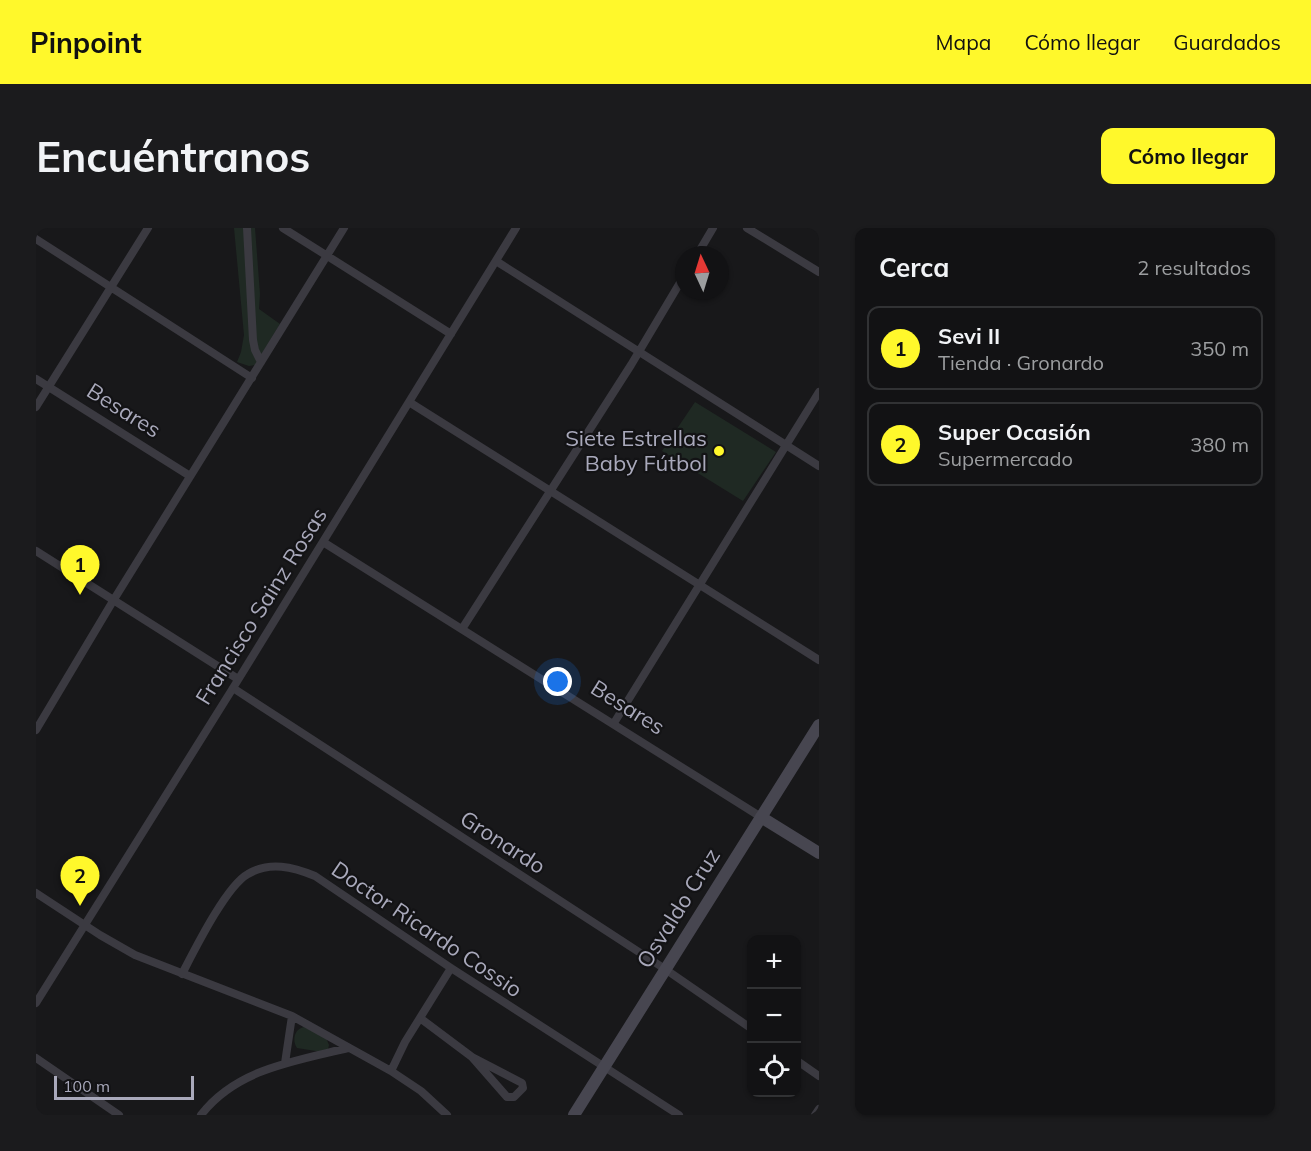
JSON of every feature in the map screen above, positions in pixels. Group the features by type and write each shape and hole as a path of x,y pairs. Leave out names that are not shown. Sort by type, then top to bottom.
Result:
{"street":[{"path":"36,407 148,228"},
{"path":"247,228 253,340 261,362"},
{"path":"282,228 451,334"},
{"path":"38,724 344,228"},
{"name":"Francisco Sainz Rosas","path":"36,1003 516,228"},
{"path":"702,246 713,228"},
{"path":"747,228 819,272"},
{"path":"36,239 252,378"},
{"path":"496,261 819,466"},
{"path":"462,628 675,291"},
{"name":"Besares","path":"36,379 190,476"},
{"path":"614,723 819,392"},
{"path":"409,402 551,489 819,660"},
{"name":"Besares","path":"323,542 819,853"},
{"path":"36,552 238,679"},
{"name":"Gronardo","path":"233,688 665,969 747,1026"},
{"name":"Osvaldo Cruz","path":"574,1115 819,725"},
{"name":"Doctor Ricardo Cossio","path":"182,974 215,915 239,881 248,874 264,868 280,866 297,868 315,876 451,968 679,1115"},
{"path":"36,893 135,955 292,1016 391,1071 421,1091 447,1115"},
{"path":"391,1071 405,1042 451,968"},
{"path":"285,1063 292,1016"},
{"path":"420,1018 472,1057 522,1083 523,1088 514,1097 507,1097 472,1057"},
{"path":"201,1115 210,1103 229,1088 261,1071 348,1048"},
{"path":"36,1058 119,1115"},
{"path":"801,1063 819,1076"},
{"path":"815,1115 819,1109"}],"shaded area":[{"path":"234,228 255,228 259,309 280,324 255,365 249,366 237,362 244,335"},
{"name":"Siete Estrellas Baby Fútbol","path":"695,402 776,452 743,501 662,451"},
{"path":"304,1027 326,1038 328,1049 322,1052 297,1048 295,1036 298,1030"}],"place":[{"name":"Siete Estrellas Baby Fútbol","path":"719,451"},
{"name":"Sevi II","path":"80,595"},
{"name":"Super Ocasión","path":"80,906"}]}
